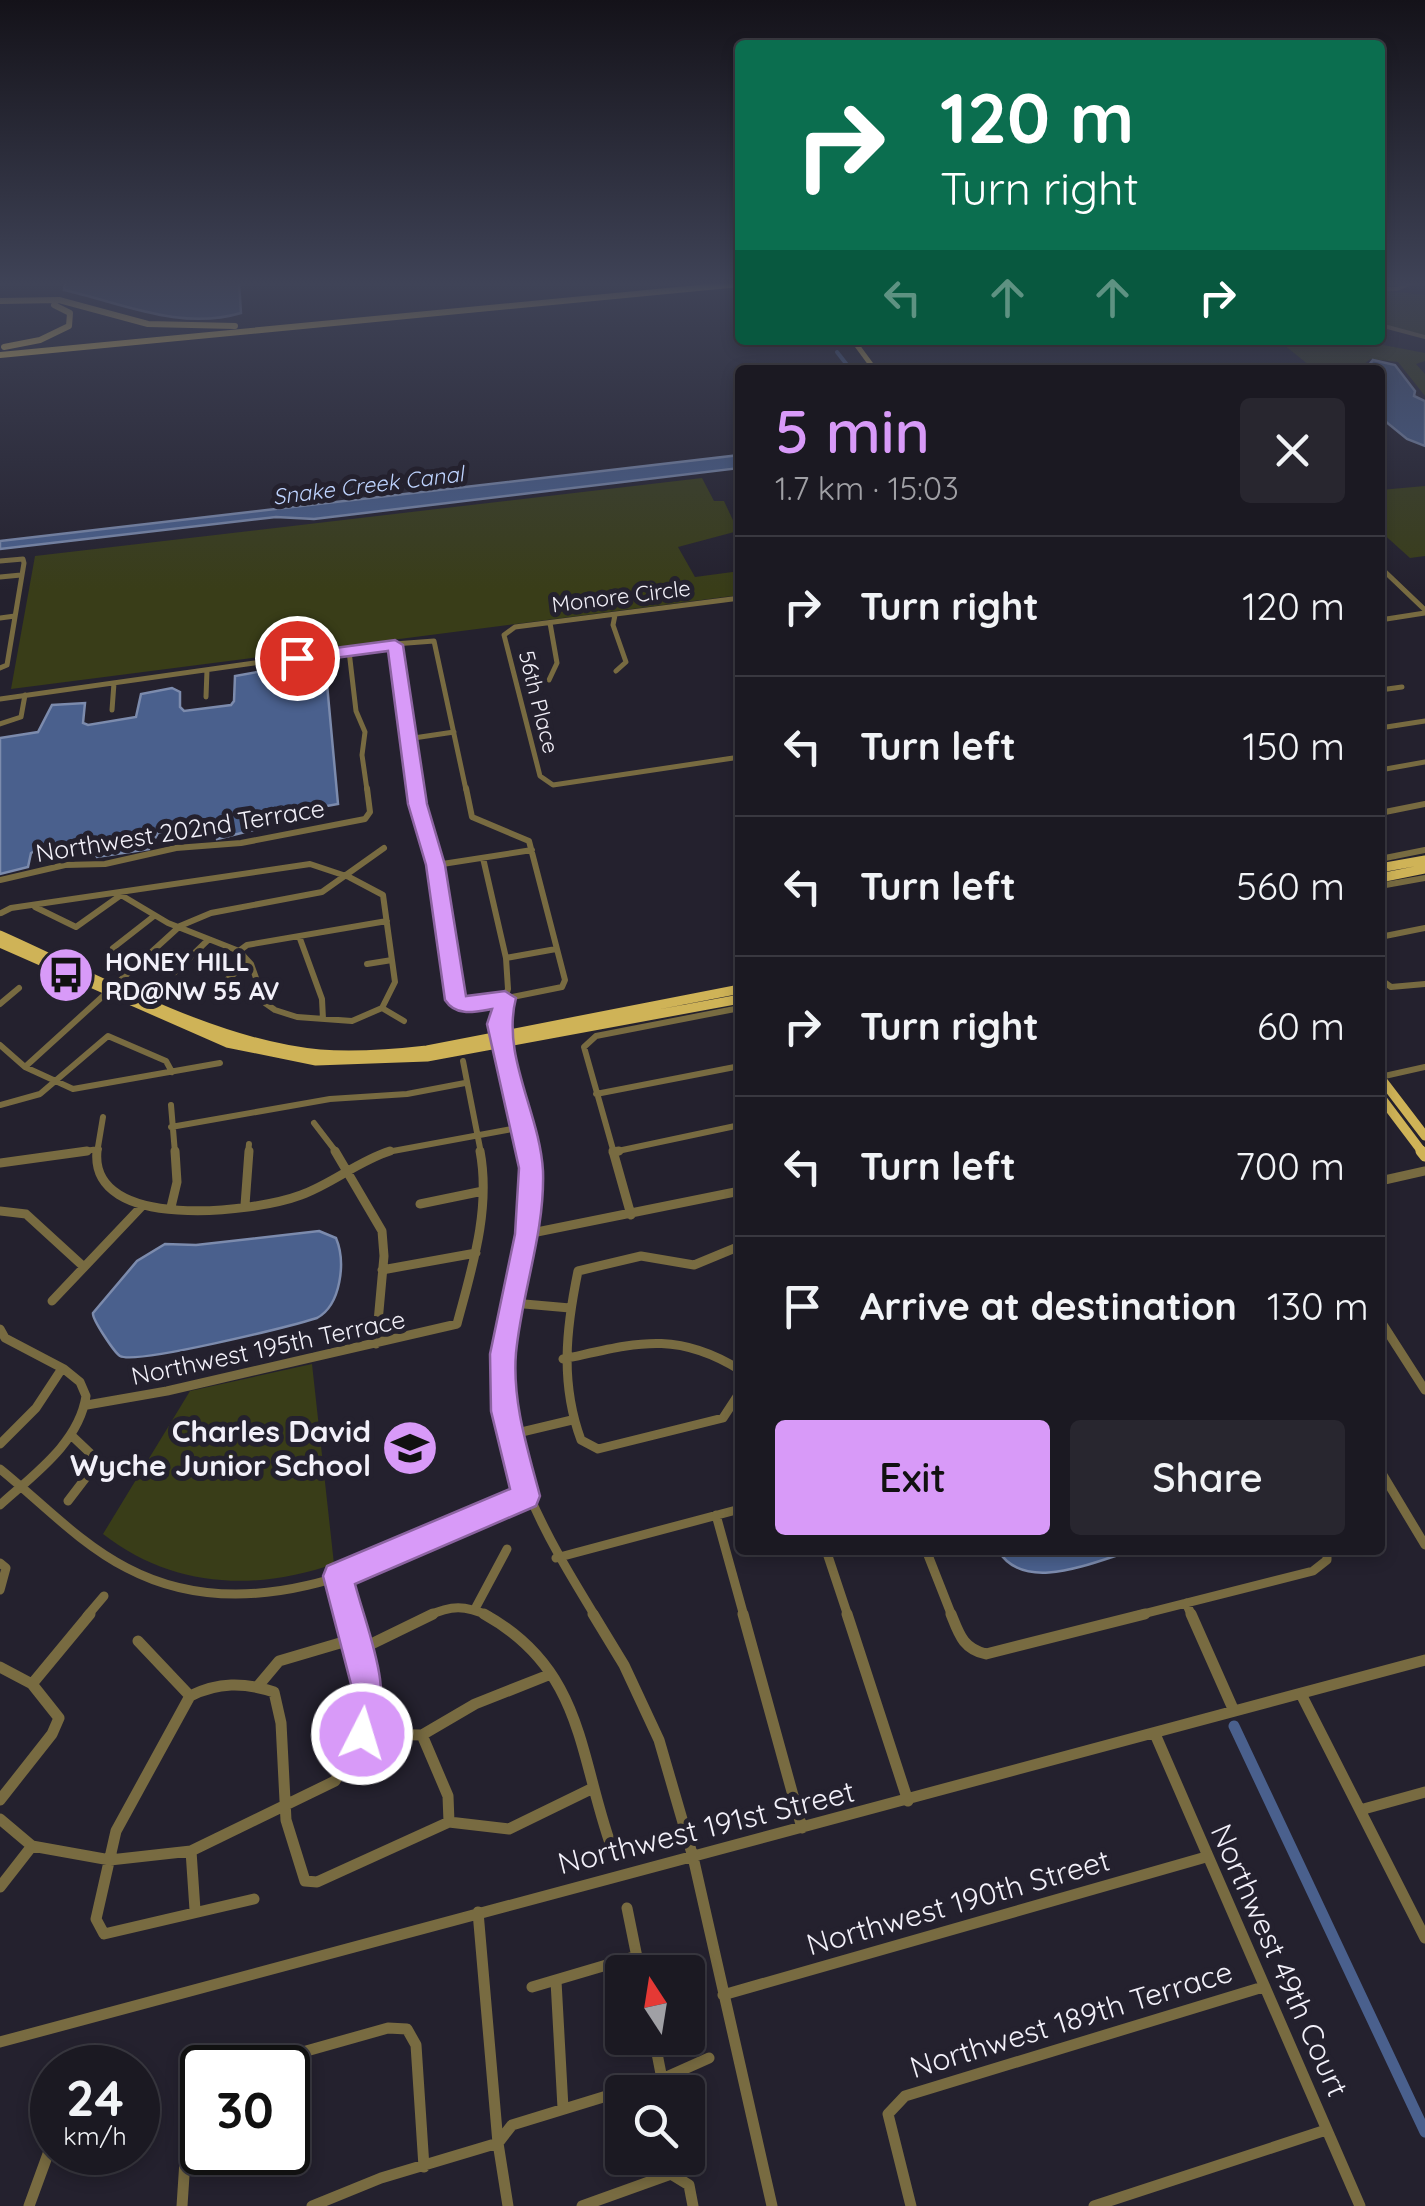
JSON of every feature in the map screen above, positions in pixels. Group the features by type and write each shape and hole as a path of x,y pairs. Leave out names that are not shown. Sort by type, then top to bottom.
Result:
{"main road":[{"path":"1385,867 1425,860"},
{"path":"1385,877 1425,869"},
{"path":"0,934 226,1043 317,1058 403,1060 735,1000"},
{"path":"0,943 112,988"},
{"path":"681,1010 735,991"},
{"path":"1385,1084 1425,1136"},
{"path":"1385,1110 1425,1156"}],"street":[{"path":"0,561 22,560 7,664 0,668"},
{"path":"1385,573 1425,611"},
{"path":"0,578 21,575"},
{"name":"Monore Circle","path":"507,630 735,599"},
{"path":"1385,618 1425,611"},
{"path":"615,614 613,625 626,662 616,671"},
{"path":"0,618 15,616"},
{"path":"550,623 557,663 550,680"},
{"name":"56th Place","path":"507,630 504,635 540,776 546,782 553,785 735,758"},
{"path":"0,699 349,651 395,645 434,641 472,817 530,841 565,980 562,987 460,1004 456,1000 436,865 417,804 395,645"},
{"name":"Northwest 202nd Terrace","path":"0,880 65,865 105,864 176,848 230,845 365,818 370,812 362,755 365,732 356,711 349,651"},
{"path":"206,697 208,670"},
{"path":"112,710 114,683"},
{"path":"1385,689 1402,687"},
{"path":"0,724 21,717 25,695"},
{"path":"1385,727 1425,721"},
{"path":"407,739 454,732"},
{"path":"1385,769 1425,762"},
{"path":"1385,811 1425,804"},
{"path":"24,1067 180,926 196,917 222,911 311,896 349,876 384,848"},
{"path":"436,865 532,850"},
{"path":"1385,858 1425,850"},
{"path":"483,858 506,958 505,998 500,1010 502,1040 531,1168 527,1234 503,1354 509,1435 526,1496 556,1558 624,1666 659,1740 693,1858 772,2206"},
{"path":"0,914 310,864 349,876 382,896 395,982 382,1008 352,1021 297,1017 275,1010 259,991 249,962 239,951 154,916 121,895"},
{"path":"1385,885 1425,878"},
{"path":"34,906 76,927 121,895"},
{"path":"113,948 154,916"},
{"path":"239,951 247,945 387,921"},
{"path":"1385,936 1425,928"},
{"path":"299,936 322,999 324,1019"},
{"path":"175,972 208,940"},
{"path":"506,958 556,949"},
{"path":"367,964 392,960"},
{"path":"219,986 249,962"},
{"path":"1385,983 1391,987 1425,984"},
{"path":"0,1004 19,988"},
{"path":"382,1008 404,1021"},
{"path":"631,1214 584,1048 586,1041 681,1010 735,1008"},
{"path":"0,1106 22,1102 56,1082 108,1036 166,1061 172,1072"},
{"path":"0,1046 4,1057 73,1089 220,1063"},
{"path":"382,1270 476,1253 483,1165 464,1083 463,1061"},
{"path":"596,1094 735,1067"},
{"path":"1385,1076 1425,1067"},
{"path":"172,1127 330,1098 407,1094 464,1083"},
{"path":"170,1207 177,1182 171,1105"},
{"path":"104,1117 98,1178 117,1197 143,1206 203,1210 290,1199 372,1157 523,1127"},
{"path":"314,1123 339,1150 385,1238 373,1316 376,1344"},
{"path":"613,1152 735,1126"},
{"path":"245,1205 248,1144"},
{"path":"0,1162 98,1149"},
{"path":"1385,1181 1425,1171"},
{"path":"420,1204 483,1191"},
{"path":"527,1234 735,1192"},
{"path":"52,1301 143,1206"},
{"path":"0,1210 26,1214 84,1267"},
{"path":"735,1248 694,1265 641,1256 578,1271 562,1359 572,1420 581,1440 598,1449 722,1418 735,1399"},
{"name":"Northwest 195th Terrace","path":"86,1405 178,1389 457,1324 476,1253"},
{"path":"513,1302 570,1308"},
{"path":"1385,1328 1425,1390"},
{"path":"0,1329 5,1338 81,1382 86,1405 80,1427 0,1505"},
{"path":"562,1359 654,1340 680,1340 698,1345 735,1367"},
{"path":"0,1444 36,1408 62,1370"},
{"path":"509,1435 572,1420"},
{"path":"68,1501 94,1472 96,1460 93,1452 71,1435"},
{"path":"0,1468 127,1568 182,1590 250,1595 309,1586 338,1576 526,1496"},
{"path":"1385,1478 1424,1542"},
{"path":"556,1558 735,1510"},
{"path":"716,1516 802,1828"},
{"path":"476,1607 508,1549"},
{"path":"828,1555 908,1801"},
{"path":"928,1555 962,1641 972,1651 986,1654 1312,1571 1327,1555"},
{"path":"0,1563 6,1568 0,1590"},
{"path":"0,1819 32,1846 110,1860 190,1851 335,1782 362,1734 368,1692 338,1576"},
{"path":"32,1684 104,1596"},
{"path":"1186,1603 1234,1712"},
{"path":"357,1651 450,1606 476,1607 520,1638 551,1674 573,1710 591,1789 615,1857"},
{"path":"138,1642 190,1696"},
{"path":"258,1686 278,1662 340,1644"},
{"name":"Northwest 191st Street","path":"0,2042 1425,1660"},
{"path":"0,1666 32,1684 58,1718 52,1734 0,1800"},
{"path":"362,1734 422,1735 475,1704 551,1674"},
{"path":"254,1898 195,1910 126,1932 104,1934 96,1920 116,1831 190,1696 211,1683 258,1686 274,1692 282,1712 283,1810 295,1862 305,1881 317,1882 449,1822 509,1829 545,1815 591,1789"},
{"path":"1301,1694 1425,1938"},
{"name":"Northwest 49th Court","path":"1155,1734 1360,2206"},
{"path":"422,1735 448,1796 449,1822"},
{"path":"1360,1810 1425,1792"},
{"path":"0,1887 32,1846"},
{"path":"190,1851 195,1910"},
{"name":"Northwest 190th Street","path":"723,1995 1206,1857"},
{"path":"627,1908 637,1955"},
{"path":"478,1912 498,2143 508,2206"},
{"path":"532,1987 605,1966"},
{"path":"556,1981 563,2108"},
{"name":"Northwest 189th Terrace","path":"911,2206 888,2114 905,2096 1263,1986"},
{"path":"310,2050 388,2028 407,2030 416,2045 424,2167"},
{"path":"669,2075 709,2058"},
{"path":"312,2206 381,2178 498,2143 512,2125 605,2095"},
{"path":"1094,2206 1326,2130"},
{"path":"589,2205 671,2174 689,2185 693,2206"},
{"path":"29,2206 40,2175"},
{"path":"182,2206 183,2175"}],"green space":[{"path":"702,478 714,501 724,501 735,532 678,547 695,577 735,572 735,596 11,689 35,556"},
{"path":"1425,486 1425,556 1410,558 1385,536 1385,490"},
{"path":"312,1364 334,1564 273,1579 214,1579 156,1565 103,1534 190,1391"}],"water":[{"path":"1385,385 1410,385 1414,396 1425,401 1425,446 1407,439 1385,421"},
{"name":"Snake Creek Canal","path":"735,456 735,469 314,519 276,517 0,549 0,541"},
{"path":"285,667 326,673 338,804 261,818 254,830 217,839 211,827 204,825 158,833 149,849 97,857 89,844 37,850 31,853 28,867 0,874 0,738 38,732 52,705 85,703 83,723 88,725 136,717 141,694 172,688 180,692 180,707 184,711 231,705 235,676"},
{"path":"319,1231 336,1238 341,1270 332,1303 317,1318 215,1343 132,1357 117,1353 94,1316 137,1261 165,1244 196,1245"},
{"path":"1003,1555 1118,1555 1081,1567 1042,1573 1025,1571"}],"waterway":[{"path":"1234,1726 1425,2132"}],"place":[{"name":"HONEY HILL RD@NW 55 AV","path":"66,975"},
{"name":"Charles David Wyche Junior School","path":"410,1448"}],"route":[{"path":"297,658 395,645 417,804 436,865 456,1000 468,1006 505,998 498,1024 531,1168 527,1234 508,1322 502,1385 509,1435 526,1496 338,1576 368,1692 362,1734"}]}
